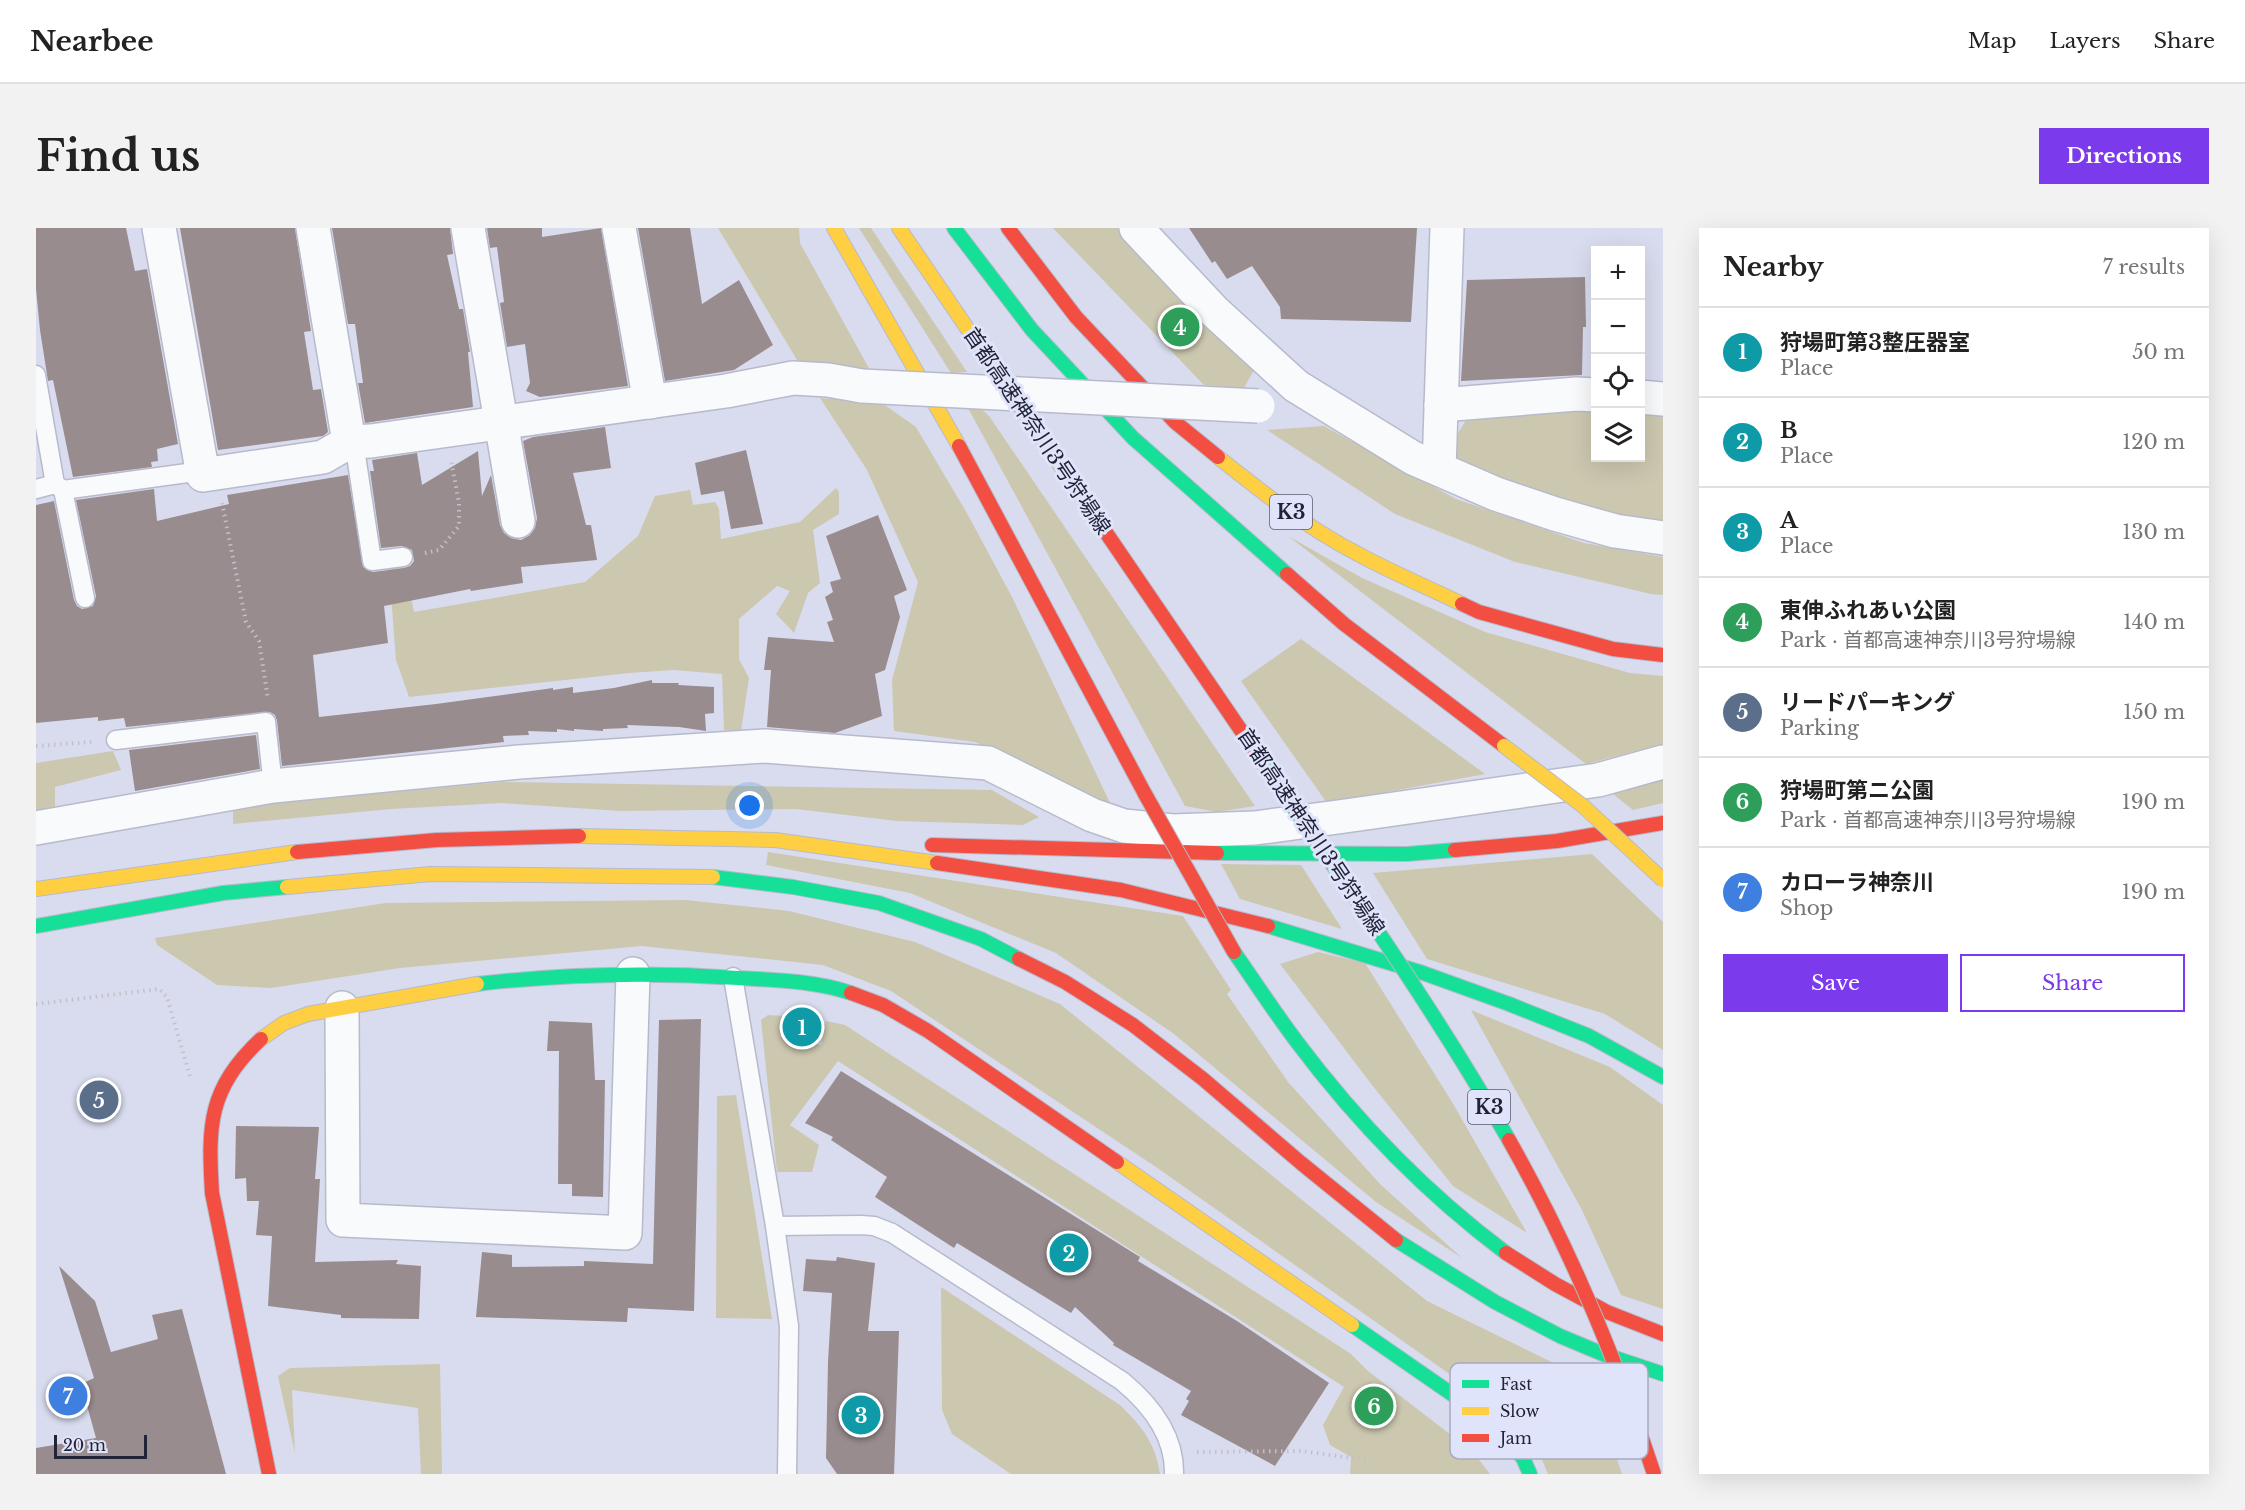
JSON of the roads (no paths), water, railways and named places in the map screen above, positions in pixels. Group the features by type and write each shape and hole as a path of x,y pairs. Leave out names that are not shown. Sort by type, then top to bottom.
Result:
{"main road":[{"path":"834,228 998,514 1145,794 1234,952 1299,1045 1378,1141 1438,1200 1506,1254 1557,1287 1610,1313 1663,1334"},
{"name":"首都高速神奈川3号狩場線","path":"899,228 1411,978 1512,1145 1561,1238 1615,1363"},
{"name":"K3","path":"954,228 1032,330 1133,438 1344,624 1583,806 1663,880"},
{"name":"K3","path":"1008,228 1076,317 1175,422 1260,491 1306,524 1357,554 1479,612 1613,649 1663,655"},
{"path":"36,889 329,848 425,841 605,835 1251,854 1407,854 1557,841 1663,823"},
{"path":"774,840 1121,890 1272,927 1423,973 1509,1004 1589,1036 1663,1077"},
{"path":"36,926 223,893 432,874 709,877 793,886 879,903 981,939 1065,982 1133,1025 1203,1079 1301,1163 1407,1248 1495,1302 1560,1336 1630,1363"},
{"path":"269,1474 212,1193 209,1156 210,1127 217,1099 232,1073 250,1050 275,1028 313,1012 462,986 531,979 633,974 733,977 833,988 883,1004 928,1031 1450,1393"},
{"path":"1648,1369 1663,1374"},
{"name":"首都高速神奈川3号狩場線","path":"1648,1453 1654,1474"},
{"path":"1523,1459 1530,1474"}],"street":[{"path":"159,228 203,475 323,457 352,442 726,391 793,378 828,380 862,386 1258,406 1296,386"},
{"path":"313,228 352,442"},
{"path":"468,228 518,521"},
{"path":"619,228 650,402"},
{"path":"1136,228 1215,312 1296,386 1413,458 1496,494 1555,514 1615,531 1663,538"},
{"path":"1439,469 1447,228"},
{"path":"1441,405 1591,395"},
{"path":"1645,398 1663,399"},
{"path":"36,828 273,786 519,762 765,746 988,763 1092,815 1124,826 1173,831 1255,828 1338,817 1598,780 1663,762"},
{"path":"342,1008 343,1220 625,1233 633,974"}],"lane":[{"path":"36,375 85,598"},
{"path":"352,442 372,561 403,558"},
{"path":"36,489 202,471"},
{"path":"116,740 266,722 273,786"},
{"path":"733,977 775,1226 789,1326 787,1474"},
{"path":"775,1226 861,1225 874,1226 892,1233 1122,1381 1140,1396 1155,1414 1172,1448 1175,1459 1174,1474"}],"place":[{"name":"東伸ふれあい公園","path":"1180,327"},
{"name":"狩場町第3整圧器室","path":"802,1027"},
{"name":"リードパーキング","path":"99,1100"},
{"name":"B","path":"1069,1253"},
{"name":"カローラ神奈川","path":"68,1396"},
{"name":"狩場町第ニ公園","path":"1374,1406"},
{"name":"A","path":"861,1415"}]}
